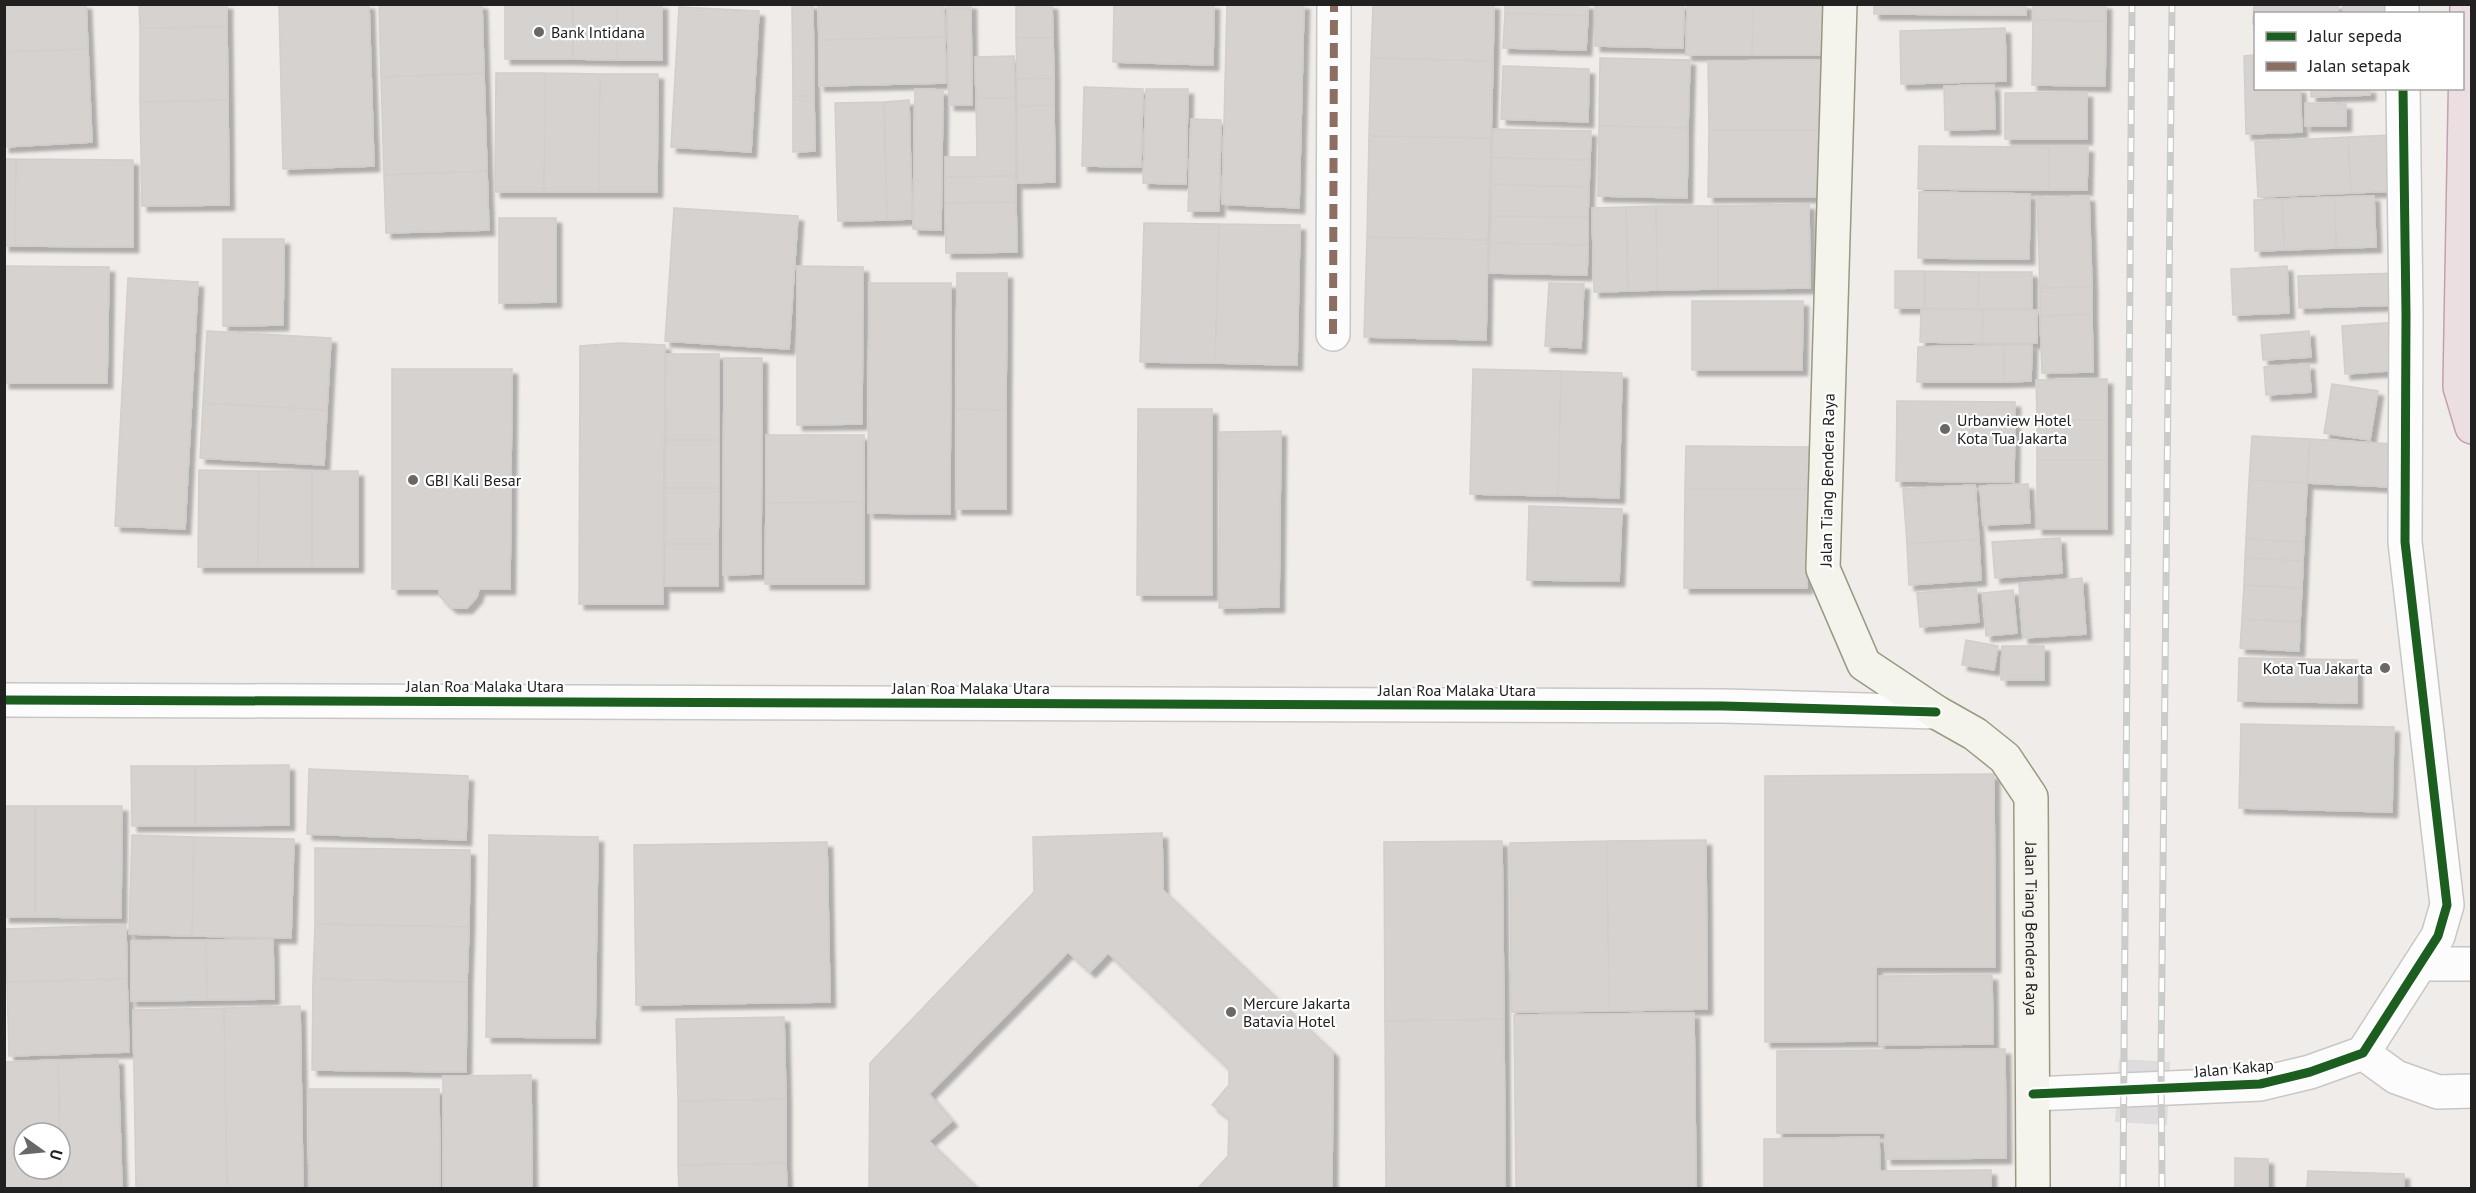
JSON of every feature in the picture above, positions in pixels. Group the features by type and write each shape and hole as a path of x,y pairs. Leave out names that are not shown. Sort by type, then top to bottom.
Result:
{"highway":[{"path":"2467,4 2460,387 2472,427"}],"street":[{"path":"1334,4 1334,334"},
{"name":"Jalan Tiang Bendera Raya","path":"1840,4 1822,569 1864,664 1936,712 1975,734 2005,758 2031,797 2033,1188"},
{"path":"2403,90 2406,303 2404,542 2459,905 2363,1053 2396,1077 2438,1092 2472,1092"},
{"name":"Jalan Roa Malaka Utara","path":"4,700 1724,706 1936,712"},
{"path":"2420,964 2472,964"},
{"name":"Jalan Kakap","path":"2033,1094 2260,1084 2310,1072 2363,1053"}],"pier":[{"path":"2119,1059 2170,1062 2167,1125 2115,1122"}],"building":[{"path":"4,4 86,4 88,49 4,52"},
{"path":"139,4 227,4 227,27 140,28"},
{"path":"279,4 369,4 374,166 283,169"},
{"path":"379,4 482,4 484,73 381,77"},
{"name":"Bank Intidana","path":"505,4 573,4 573,59 505,59"},
{"path":"573,4 617,4 617,60 573,59"},
{"path":"617,4 662,4 662,60 617,60"},
{"path":"792,4 813,4 814,96 793,96"},
{"path":"818,4 944,4 945,37 819,40"},
{"path":"947,4 971,4 971,9 947,9"},
{"path":"1052,4 1053,38 1016,38 1016,6"},
{"path":"1114,4 1214,4 1213,65 1113,62"},
{"path":"1227,4 1304,4 1299,208 1222,204"},
{"path":"1373,4 1494,4 1493,61 1371,58"},
{"path":"1505,4 1588,4 1588,16 1505,13"},
{"path":"1595,4 1684,4 1683,48 1595,46"},
{"path":"1687,4 1753,4 1752,55 1686,55"},
{"path":"1753,4 1838,4 1838,55 1752,55"},
{"path":"1874,4 2026,4 2026,15 1874,14"},
{"path":"2033,4 2106,4 2106,21 2033,20"},
{"path":"2254,4 2338,4 2338,12 2254,12 2253,24"},
{"path":"2343,4 2395,4 2394,12 2343,12"},
{"path":"679,7 759,11 751,152 671,147"},
{"path":"947,9 971,9 972,105 949,105"},
{"path":"1505,13 1588,16 1586,50 1503,48"},
{"path":"2033,20 2106,21 2105,86 2032,85"},
{"path":"227,27 228,100 140,102 140,28"},
{"path":"2005,28 2006,81 1901,84 1900,31"},
{"path":"945,37 946,83 819,86 819,40"},
{"path":"1016,38 1053,38 1054,78 1017,79"},
{"path":"88,49 92,142 4,147 4,52"},
{"path":"2254,55 2254,90 2300,90 2302,132 2246,134 2244,56"},
{"path":"1014,56 1015,98 976,98 975,57"},
{"path":"1371,58 1493,61 1491,138 1369,136"},
{"path":"1600,58 1690,60 1688,128 1599,126"},
{"path":"1831,60 1831,130 1709,130 1708,61"},
{"path":"1503,66 1589,69 1588,122 1501,119"},
{"path":"484,73 487,171 384,175 381,77"},
{"path":"496,73 545,73 544,192 495,192"},
{"path":"545,73 600,74 599,192 544,192"},
{"path":"600,74 658,74 657,192 599,192"},
{"path":"1054,78 1054,105 1017,106 1017,79"},
{"path":"1994,85 1995,129 1945,130 1944,86"},
{"path":"1084,87 1143,89 1141,167 1082,166"},
{"path":"915,89 943,90 941,230 913,229"},
{"path":"1146,89 1188,89 1186,184 1143,183"},
{"path":"2311,90 2370,90 2370,95 2311,97"},
{"path":"2087,92 2087,139 2005,139 2005,93"},
{"path":"793,96 814,96 815,151 793,152"},
{"path":"976,98 1015,98 1016,176 945,177 945,157 977,157"},
{"path":"228,100 229,205 142,206 140,102"},
{"path":"909,100 912,219 887,220 884,102"},
{"path":"884,102 887,220 838,221 835,103"},
{"path":"2305,103 2346,104 2346,126 2305,126"},
{"path":"1054,105 1055,182 1018,183 1017,106"},
{"path":"1191,119 1221,120 1219,211 1188,211"},
{"path":"1599,126 1688,128 1687,198 1598,196"},
{"path":"1493,129 1591,131 1590,160 1492,158"},
{"path":"1709,130 1831,130 1831,197 1708,197"},
{"path":"2391,135 2394,191 2351,193 2348,137"},
{"path":"1369,136 1491,138 1488,240 1367,237"},
{"path":"2348,137 2351,193 2258,197 2255,142"},
{"path":"1919,146 2049,147 2049,190 1918,189"},
{"path":"2049,147 2088,147 2087,190 2049,190"},
{"path":"1492,158 1590,160 1589,187 1491,184"},
{"path":"4,159 16,159 15,246 4,246"},
{"path":"16,159 133,160 133,247 15,246"},
{"path":"487,171 489,230 386,233 384,175"},
{"path":"1016,176 1016,202 945,203 945,177"},
{"path":"1491,184 1589,187 1588,217 1491,216"},
{"path":"1919,192 2030,194 2029,259 1918,258"},
{"path":"2089,196 2092,287 2040,288 2037,198"},
{"path":"2374,196 2376,247 2336,248 2335,197"},
{"path":"2335,197 2336,248 2284,250 2282,199"},
{"path":"2282,199 2284,250 2255,251 2254,200"},
{"path":"1016,202 1017,252 946,253 945,203"},
{"path":"1809,204 1810,288 1718,289 1718,206"},
{"path":"1656,206 1657,290 1628,291 1626,207"},
{"path":"1656,206 1718,206 1718,289 1657,290"},
{"path":"1626,207 1628,291 1594,292 1592,208"},
{"path":"674,208 798,216 789,349 665,341"},
{"path":"1491,216 1588,217 1588,245 1490,243"},
{"path":"499,218 556,218 556,302 499,303"},
{"path":"1144,223 1219,224 1215,363 1140,362"},
{"path":"1219,224 1300,225 1297,365 1215,363"},
{"path":"1367,237 1488,240 1486,340 1364,337"},
{"path":"223,239 284,239 283,325 223,326"},
{"path":"1490,243 1588,245 1587,275 1489,273"},
{"path":"4,266 109,267 107,383 4,383"},
{"path":"797,266 863,267 862,424 797,425"},
{"path":"2287,266 2289,313 2233,315 2231,269"},
{"path":"1895,271 1925,271 1925,308 1895,308"},
{"path":"1925,271 1979,272 1978,309 1925,308"},
{"path":"1979,272 2032,272 2032,309 1978,309"},
{"path":"957,273 1007,273 1006,410 956,409"},
{"path":"2400,273 2401,305 2299,308 2298,276"},
{"path":"128,278 198,282 185,529 115,526"},
{"path":"869,283 951,283 950,514 868,513"},
{"path":"1549,283 1584,284 1581,348 1545,346"},
{"path":"2092,287 2092,314 2040,316 2040,288"},
{"path":"1692,301 1803,301 1802,370 1692,370"},
{"path":"1921,309 1983,310 1982,343 1920,342"},
{"path":"1983,310 2037,310 2037,343 1982,343"},
{"path":"2092,314 2093,372 2042,373 2040,316"},
{"path":"2398,322 2401,370 2345,374 2342,326"},
{"path":"207,331 331,338 327,410 203,403"},
{"path":"2309,331 2311,357 2263,360 2261,335"},
{"path":"620,343 665,345 663,604 579,604 580,346"},
{"path":"2004,345 2004,382 1917,382 1918,347"},
{"path":"2004,345 2032,345 2031,381 2004,382"},
{"path":"666,354 719,354 719,440 666,440"},
{"path":"724,358 762,358 761,574 723,575"},
{"path":"2309,364 2311,392 2266,395 2264,367"},
{"path":"392,369 512,369 510,589 479,589 477,597 467,608 452,608 440,597 439,589 392,589"},
{"path":"1473,369 1561,371 1558,496 1470,494"},
{"path":"1561,371 1622,373 1619,498 1558,496"},
{"path":"2107,379 2107,420 2037,420 2036,380"},
{"path":"2332,384 2378,391 2370,440 2324,433"},
{"path":"1897,401 2015,402 2014,482 1896,481"},
{"path":"203,403 327,410 324,465 200,458"},
{"path":"956,409 1006,410 1006,509 956,509"},
{"path":"1138,409 1212,409 1212,595 1137,595"},
{"path":"2037,420 2107,420 2107,460 2037,460"},
{"path":"1281,431 1279,607 1219,608 1220,432"},
{"path":"766,435 864,435 864,502 766,503"},
{"path":"2252,436 2310,439 2307,483 2249,480"},
{"path":"2310,439 2394,444 2392,487 2307,483"},
{"path":"666,440 719,440 719,488 665,488"},
{"path":"1686,446 1809,447 1808,489 1685,489"},
{"path":"2037,460 2107,460 2107,529 2037,529"},
{"path":"199,470 259,471 258,567 198,567"},
{"path":"259,471 312,471 312,567 258,567"},
{"path":"312,471 358,471 358,567 312,567"},
{"path":"2249,480 2307,483 2304,542 2246,539"},
{"path":"2028,484 2030,523 1983,525 1980,486"},
{"path":"1975,485 1979,539 1907,544 1903,489"},
{"path":"665,488 719,488 718,544 665,544"},
{"path":"1685,489 1808,489 1807,588 1684,588"},
{"path":"864,502 864,584 765,584 766,503"},
{"path":"1529,506 1622,509 1619,581 1527,580"},
{"path":"2060,538 2062,573 1995,578 1992,542"},
{"path":"1979,539 1981,580 1909,585 1907,544"},
{"path":"2246,539 2304,542 2303,561 2245,558"},
{"path":"665,544 718,544 718,586 665,586"},
{"path":"2245,558 2303,561 2302,588 2244,585"},
{"path":"2082,578 2086,634 2023,638 2019,584"},
{"path":"2244,585 2302,588 2300,622 2242,619"},
{"path":"1976,588 1979,622 1920,627 1917,593"},
{"path":"2013,590 2017,633 1986,636 1983,593"},
{"path":"2242,619 2300,622 2299,651 2240,648"},
{"path":"1966,640 1998,646 1994,670 1962,665"},
{"path":"2002,646 2044,646 2044,680 2001,680"},
{"path":"2239,658 2357,660 2357,703 2238,701"},
{"path":"2241,724 2394,727 2392,812 2239,808"},
{"path":"289,765 289,825 195,826 195,766"},
{"path":"131,766 195,766 195,826 132,826"},
{"path":"309,769 468,776 466,840 307,834"},
{"path":"1994,774 1995,967 1876,967 1876,1041 1765,1042 1765,776"},
{"path":"4,806 35,806 35,917 4,917"},
{"path":"35,806 122,806 121,918 35,917"},
{"name":"Mercure Jakarta Batavia Hotel","path":"1162,833 1163,890 1333,1052 1332,1188 1198,1188 1228,1156 1229,1118 1212,1105 1229,1085 1229,1069 1108,953 1090,972 1068,952 929,1094 952,1121 929,1141 977,1188 869,1188 870,1063 1034,892 1033,837"},
{"path":"132,835 194,837 192,936 129,934"},
{"path":"489,835 598,837 595,1038 486,1037"},
{"path":"194,837 294,839 291,938 192,936"},
{"path":"1706,840 1707,1009 1609,1011 1607,841"},
{"path":"1502,841 1504,1019 1385,1021 1384,842"},
{"path":"1607,841 1609,1011 1511,1012 1510,843"},
{"path":"827,842 830,1002 636,1005 634,845"},
{"path":"315,848 470,850 469,927 315,924"},
{"path":"315,924 469,927 467,982 313,979"},
{"path":"126,925 127,979 7,982 5,929"},
{"path":"273,939 274,999 207,1000 206,940"},
{"path":"206,940 207,1000 131,1001 131,941"},
{"path":"1992,975 1993,1044 1879,1045 1879,976"},
{"path":"127,979 129,1052 9,1056 7,982"},
{"path":"313,979 467,982 466,1072 312,1070"},
{"path":"300,1006 303,1188 227,1188 224,1008"},
{"path":"224,1008 227,1188 136,1188 133,1010"},
{"path":"1694,1013 1696,1188 1516,1188 1514,1015"},
{"path":"784,1017 786,1099 678,1101 676,1019"},
{"path":"1504,1019 1505,1188 1386,1188 1385,1021"},
{"path":"2005,1049 2006,1158 1886,1159 1885,1133 1777,1133 1777,1051"},
{"path":"118,1059 122,1188 61,1188 61,1181 72,1181 72,1121 59,1121 58,1060"},
{"path":"58,1060 60,1121 12,1121 12,1181 61,1181 61,1188 4,1188 4,1062"},
{"path":"531,1075 532,1188 443,1188 443,1076"},
{"path":"308,1089 439,1089 440,1188 309,1188"},
{"path":"786,1099 786,1163 678,1165 678,1101"},
{"path":"1879,1137 1880,1171 1991,1170 1991,1188 1764,1188 1764,1139"},
{"path":"2235,1158 2268,1159 2268,1188 2235,1188"},
{"path":"786,1163 787,1188 679,1188 678,1165"},
{"path":"2308,1171 2404,1174 2404,1188 2307,1188"}],"railway":[{"path":"2123,1188 2132,4"},
{"path":"2162,1188 2161,1062 2172,4"}],"marked path":[{"path":"1333,334 1334,4"}],"cycle path":[{"path":"2033,1094 2260,1084 2310,1072 2363,1053 2438,936 2447,905 2405,542 2406,314 2403,90"},
{"path":"4,700 1723,706 1936,712"}],"place":[{"name":"Bank Intidana","path":"539,32"},
{"name":"Urbanview Hotel Kota Tua Jakarta","path":"1945,429"},
{"name":"GBI Kali Besar","path":"413,480"},
{"name":"Kota Tua Jakarta","path":"2385,668"},
{"name":"Mercure Jakarta Batavia Hotel","path":"1231,1012"}]}
